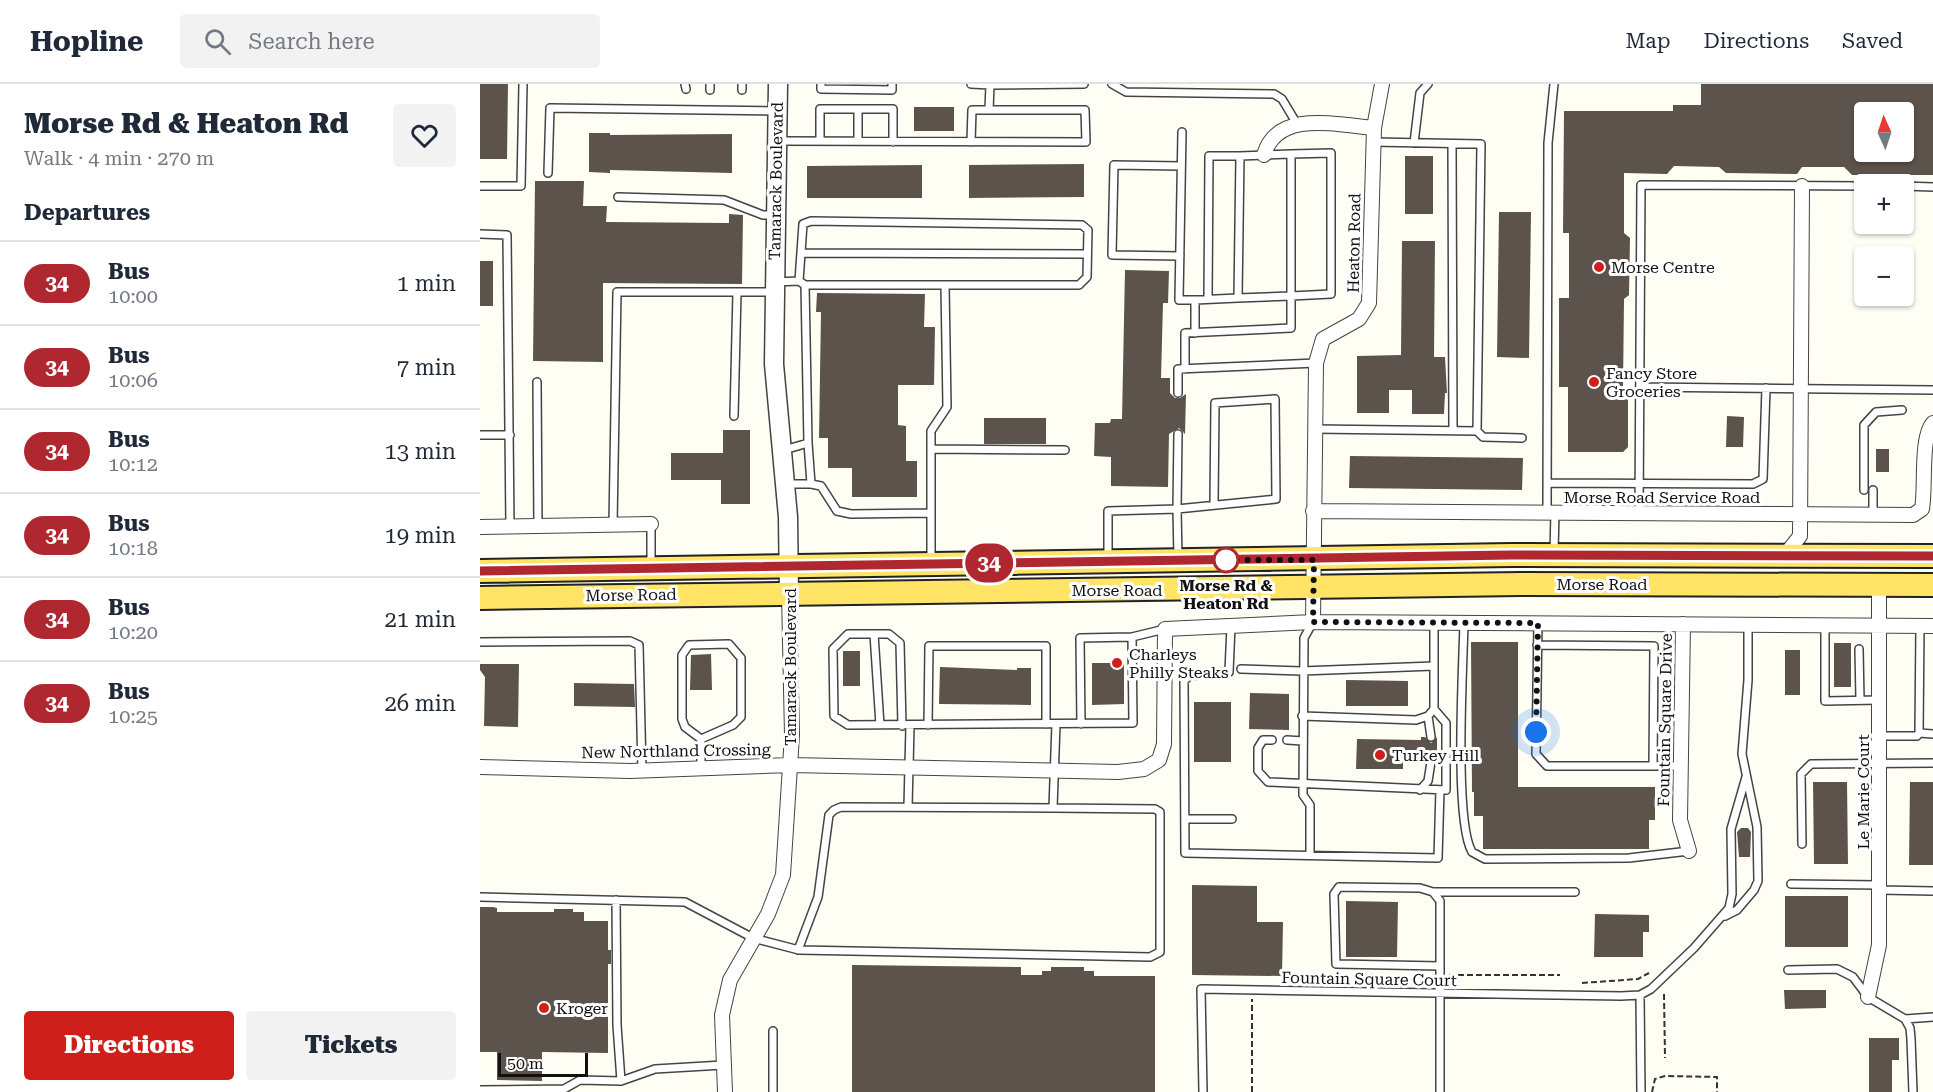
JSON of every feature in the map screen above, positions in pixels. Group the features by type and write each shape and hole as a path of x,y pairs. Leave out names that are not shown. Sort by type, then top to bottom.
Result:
{"main road":[{"name":"Morse Road","path":"480,571 1554,555 1933,556"},
{"path":"1649,584 1688,571 1773,564 1785,555"},
{"name":"Morse Road","path":"480,598 1649,584 1933,585"}],"street":[{"name":"Tamarack Boulevard","path":"724,1092 722,1015 730,980 768,914 783,875 790,765 792,682 790,568 774,364 778,84"},
{"name":"Heaton Road","path":"1314,560 1316,363 1323,339 1359,319 1369,303 1373,142 1382,84"},
{"path":"1264,155 1266,146 1279,131 1297,124 1374,128"},
{"path":"1785,555 1800,536 1802,186"},
{"name":"Morse Road Service Road","path":"1313,511 1913,515 1922,508 1927,434 1933,423"},
{"path":"480,528 651,524"},
{"path":"1313,622 1314,560"},
{"name":"Le Marie Court","path":"1868,997 1879,945 1879,585"},
{"path":"1165,629 1313,622 1926,626"},
{"name":"Fountain Square Drive","path":"1683,624 1680,820 1689,851"},
{"name":"New Northland Crossing","path":"480,768 642,770 790,765 1053,772 1144,770 1159,760 1164,744 1165,629"}],"lane":[{"path":"480,186 521,186 523,84"},
{"path":"821,84 821,89 856,87 892,90 892,84"},
{"path":"971,84 1084,84"},
{"path":"1112,84 1126,92 1274,94 1282,99 1297,124"},
{"path":"1414,143 1420,93 1428,84"},
{"path":"1554,84 1548,143 1547,483 1554,555"},
{"path":"989,110 990,85"},
{"path":"548,173 550,108 777,111"},
{"path":"858,109 858,141"},
{"path":"820,141 820,110 892,109 893,142"},
{"path":"777,141 893,142 972,142 1086,142 1085,110 972,110 972,142"},
{"path":"1182,132 1179,300 1195,300 1331,294 1331,153 1209,156 1208,299"},
{"path":"1373,142 1481,144 1477,431"},
{"path":"1452,144 1453,430"},
{"path":"1185,369 1185,333 1291,328 1291,154"},
{"path":"1238,298 1240,156"},
{"path":"1180,256 1112,255 1114,165 1181,166"},
{"path":"1639,513 1641,185 1854,186"},
{"path":"1914,186 1933,186"},
{"path":"618,197 724,200 763,214 776,215"},
{"path":"613,524 617,292 737,292 802,283 1079,285 1087,277 1088,230 1082,225 811,221 803,225 802,283 808,443 812,484"},
{"path":"480,234 507,235 510,527"},
{"path":"801,253 1088,254"},
{"path":"931,564 931,431 947,407 945,285"},
{"path":"734,416 737,292"},
{"path":"1195,300 1195,333"},
{"path":"1178,393 1178,369 1316,363"},
{"path":"537,382 538,526"},
{"path":"1640,387 1933,390"},
{"path":"1547,483 1754,484 1763,479 1766,388"},
{"path":"1108,562 1108,511 1177,509 1276,499 1275,399 1215,403 1214,504"},
{"path":"1864,490 1864,425 1876,412 1902,410"},
{"path":"1314,429 1477,431 1483,437 1522,438"},
{"path":"1178,434 1178,561"},
{"path":"480,435 510,435"},
{"path":"782,451 808,443"},
{"path":"931,449 1065,450"},
{"path":"785,484 821,486 837,511 851,514 931,513"},
{"path":"1873,490 1873,515"},
{"path":"651,524 651,568"},
{"path":"1310,855 1310,806 1303,795 1302,671 1304,638 1313,622"},
{"path":"1272,740 1263,740 1258,748 1258,771 1268,782 1446,790 1446,723 1434,709 1434,623"},
{"path":"1464,623 1463,803 1465,833 1472,852 1485,859 1618,858 1665,856 1689,851"},
{"path":"1538,623 1536,754 1547,766 1681,766"},
{"path":"1722,917 1737,910 1754,890 1758,881 1757,827 1742,753 1748,680 1748,625"},
{"path":"1825,625 1825,701 1879,700"},
{"path":"1231,626 1229,672 1189,676 1184,681 1185,853 1438,858 1440,790"},
{"path":"1919,734 1926,626"},
{"path":"1081,724 1080,638 1132,637 1165,629"},
{"path":"908,807 909,768 906,726 900,643 889,634 848,634 833,649 834,716 848,725 906,726 1133,723 1132,637"},
{"path":"874,634 880,725"},
{"path":"480,642 630,641 639,645 642,770"},
{"path":"729,644 741,658 741,717 733,725 701,739 685,727 682,719 682,655 689,645 729,644"},
{"path":"1537,645 1654,646 1653,766"},
{"path":"928,725 929,646 1046,646 1046,724"},
{"path":"1859,649 1860,700"},
{"path":"1241,669 1302,671 1434,666"},
{"path":"1302,716 1416,720 1428,716 1434,709"},
{"path":"1428,716 1431,736"},
{"path":"1053,808 1056,724"},
{"path":"1879,736 1933,734"},
{"path":"701,739 701,768"},
{"path":"1287,740 1303,741"},
{"path":"1420,790 1428,782 1431,762"},
{"path":"1802,844 1802,774 1811,764 1933,763"},
{"path":"1641,1092 1640,995 1651,989 1729,908 1732,894 1731,829 1746,777"},
{"path":"480,897 685,902 753,938 798,950 1150,957 1160,952 1160,812 1155,809 841,807 829,815 818,897 798,950"},
{"path":"1185,819 1232,819"},
{"path":"1791,884 1933,891"},
{"path":"1440,966 1336,964 1335,894 1339,887 1420,888 1433,892 1575,892"},
{"path":"1433,892 1440,901 1440,1092"},
{"path":"616,900 617,1025 621,1081"},
{"path":"1788,970 1837,969 1853,977 1868,997 1905,1019 1910,1028 1914,1092"},
{"name":"Fountain Square Court","path":"1203,1092 1201,989 1640,995"},
{"path":"1905,1019 1933,1017"},
{"path":"773,1031 773,1092"},
{"path":"480,1090 564,1089 580,1080 621,1081 655,1069 723,1065"}],"path":[{"path":"1582,983 1638,979 1649,973"},
{"path":"1448,975 1560,975"},
{"path":"1664,994 1665,1058"},
{"path":"1252,999 1252,1092"},
{"path":"1652,1092 1655,1079 1665,1076 1717,1077 1717,1092"}],"building":[{"path":"480,84 508,84 507,159 480,159"},
{"name":"Morse Centre","path":"1701,84 1933,84 1933,175 1852,175 1844,167 1802,167 1797,174 1726,173 1719,167 1674,166 1667,174 1624,173 1624,233 1630,238 1629,295 1624,299 1623,387 1628,390 1628,447 1623,452 1568,452 1568,387 1559,387 1559,298 1569,298 1569,233 1563,233 1564,111 1673,111 1673,105 1701,105"},
{"path":"914,107 954,107 954,131 914,131"},
{"path":"589,133 610,133 610,135 732,134 732,173 610,170 610,173 589,172"},
{"path":"1405,156 1433,156 1433,214 1405,214"},
{"path":"1084,164 1084,197 969,198 969,165"},
{"path":"922,165 922,198 807,198 807,166"},
{"path":"535,181 584,181 583,206 607,206 606,222 729,223 729,214 743,215 742,284 603,283 603,362 533,361"},
{"path":"1499,212 1531,212 1529,358 1497,357"},
{"path":"1402,241 1435,241 1434,357 1445,357 1447,393 1445,393 1444,414 1412,414 1412,390 1389,390 1389,413 1357,413 1357,356 1401,355"},
{"path":"480,261 493,261 493,306 480,306"},
{"path":"1125,270 1169,271 1168,303 1163,303 1161,378 1170,378 1170,393 1175,398 1186,394 1185,434 1179,428 1169,434 1168,487 1111,486 1111,457 1094,456 1095,423 1110,423 1111,419 1122,419"},
{"path":"817,293 925,294 924,327 935,327 934,385 898,385 898,425 906,426 906,461 917,461 917,497 852,497 852,468 828,468 828,438 819,438 821,312 816,312"},
{"path":"1727,416 1744,417 1743,447 1726,447"},
{"path":"984,418 1046,418 1046,444 984,444"},
{"path":"723,430 750,430 750,504 721,504 721,480 671,480 671,453 723,453"},
{"path":"1876,449 1889,449 1889,472 1876,472"},
{"path":"1350,456 1523,458 1522,490 1349,488"},
{"path":"1471,642 1518,642 1518,787 1655,787 1655,820 1649,820 1649,849 1483,849 1483,816 1474,816 1474,792 1472,792"},
{"path":"1834,643 1851,643 1851,687 1834,687"},
{"path":"1785,650 1800,650 1800,695 1785,695"},
{"path":"843,651 860,651 860,686 843,686"},
{"path":"711,654 712,690 690,690 691,655"},
{"path":"1092,663 1124,663 1124,704 1092,705"},
{"path":"480,664 519,664 518,727 484,726 485,677 480,670"},
{"path":"940,667 1017,670 1017,668 1031,668 1031,705 939,704"},
{"name":"Turkey Hill","path":"1346,680 1408,681 1408,706 1346,706"},
{"path":"574,683 634,684 635,707 574,706"},
{"path":"1250,693 1289,694 1289,730 1249,729"},
{"path":"1194,702 1231,702 1231,762 1194,762"},
{"name":"Turkey Hill","path":"1421,737 1425,737 1431,743 1437,737 1437,762 1431,756 1425,762 1403,762 1403,769 1356,769 1357,739 1421,740"},
{"path":"1813,782 1847,782 1848,864 1814,864"},
{"path":"1910,782 1933,782 1933,865 1909,865"},
{"path":"1741,828 1748,828 1751,832 1750,857 1739,857 1737,832"},
{"path":"1192,885 1257,886 1257,922 1283,922 1282,976 1192,975"},
{"path":"1785,896 1848,896 1848,947 1785,947"},
{"path":"1346,901 1398,902 1397,957 1346,957"},
{"name":"Kroger","path":"480,907 497,908 497,912 554,912 554,909 573,909 573,912 584,912 584,921 608,921 608,950 611,950 611,964 608,964 608,1053 542,1052 542,1081 497,1080 497,1052 480,1052"},
{"path":"1595,914 1649,915 1649,932 1643,932 1643,957 1594,957"},
{"path":"852,965 1021,967 1021,975 1042,975 1042,971 1051,971 1051,967 1084,967 1084,971 1094,971 1094,976 1155,976 1155,1092 852,1092"},
{"path":"1784,990 1826,990 1826,1008 1785,1009"},
{"path":"1869,1038 1899,1038 1899,1060 1892,1060 1892,1092 1869,1092"}],"bus line":[{"name":"34","path":"480,571 790,568 1014,562 1314,560 1511,555 1933,556"}],"place":[{"name":"Morse Centre","path":"1599,267"},
{"name":"Fancy Store Groceries","path":"1594,382"},
{"name":"Morse Rd & Heaton Rd","path":"1226,560"},
{"name":"Charleys Philly Steaks","path":"1117,663"},
{"name":"Turkey Hill","path":"1380,755"},
{"name":"Kroger","path":"544,1008"}],"route":[{"path":"1226,560 1314,560 1313,622 1538,623 1536,732"}]}
